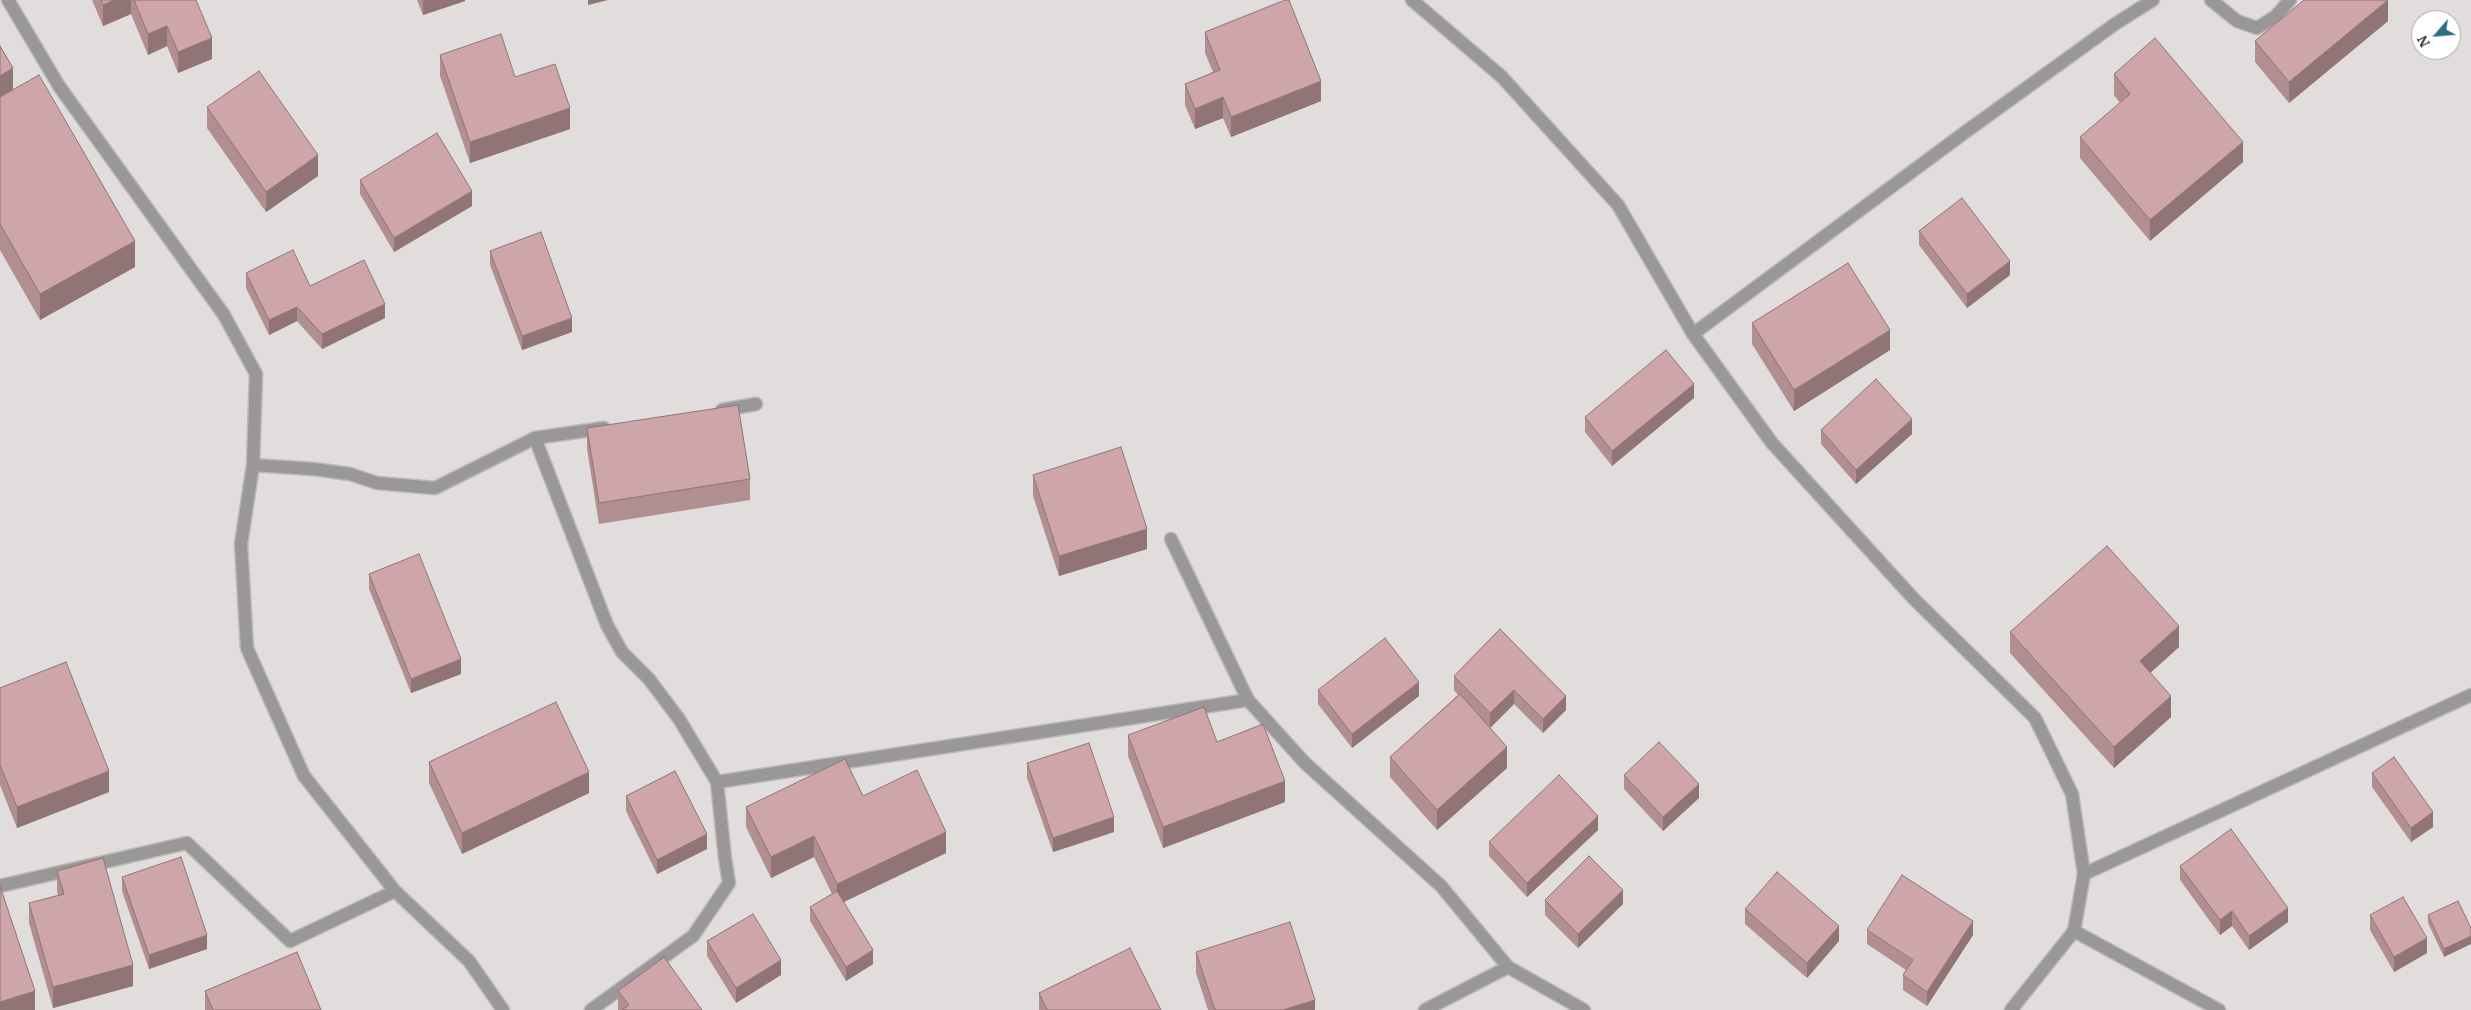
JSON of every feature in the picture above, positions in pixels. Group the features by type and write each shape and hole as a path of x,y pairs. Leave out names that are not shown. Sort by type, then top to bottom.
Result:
{"street":[{"path":"8,0 59,86 224,315 256,374 253,464 241,544 247,648 304,776 395,891 468,961 503,1010"},
{"path":"1412,0 1502,76 1618,206 1693,334 1772,443 1913,598 2035,718 2072,794 2084,874 2074,931 2011,1010"},
{"path":"1693,334 2114,24 2153,0"},
{"path":"2212,0 2237,21 2257,28 2276,16 2290,0"},
{"path":"708,412 756,404"},
{"path":"253,464 313,468 350,474 376,483 435,488 535,438 612,426"},
{"path":"535,438 607,625 622,652 649,680 679,719 717,782 724,858 729,883 693,936 591,1010"},
{"path":"1171,539 1248,700 1305,763 1441,886 1508,968 1584,1010"},
{"path":"2084,874 2471,695"},
{"path":"717,782 1248,700"},
{"path":"0,886 187,843 290,941 395,891"},
{"path":"2074,931 2219,1010"},
{"path":"1425,1010 1508,968"}],"building":[{"path":"101,0 115,0 103,5"},
{"path":"134,0 196,0 212,38 178,52 167,26 148,34"},
{"path":"1289,0 1321,81 1231,117 1223,97 1195,109 1185,84 1220,70 1205,32"},
{"path":"2304,0 2388,0 2289,82 2255,41"},
{"path":"501,34 515,77 555,64 570,108 470,142 440,55"},
{"path":"2155,38 2243,142 2150,220 2080,137 2130,94 2114,74"},
{"path":"0,46 13,68 0,76"},
{"path":"259,71 318,155 266,192 207,107"},
{"path":"39,75 135,241 40,294 0,224 0,97"},
{"path":"437,133 472,191 394,238 360,180"},
{"path":"1962,198 2010,261 1967,294 1919,231"},
{"path":"541,232 572,318 522,336 490,251"},
{"path":"293,250 310,286 364,260 385,304 322,334 297,307 269,320 246,273"},
{"path":"1848,263 1890,330 1794,390 1752,323"},
{"path":"1666,350 1694,384 1612,451 1585,417"},
{"path":"1876,379 1912,419 1856,470 1821,430"},
{"path":"738,405 750,479 599,503 587,428"},
{"path":"1121,447 1147,529 1059,556 1033,475"},
{"path":"2107,546 2179,626 2140,661 2171,696 2114,747 2010,632"},
{"path":"419,554 461,659 411,679 369,574"},
{"path":"1500,629 1566,696 1543,719 1514,690 1490,713 1454,676"},
{"path":"1385,638 1419,682 1352,734 1318,690"},
{"path":"66,662 109,771 17,807 0,765 0,688"},
{"path":"1460,694 1507,747 1437,810 1390,757"},
{"path":"556,702 589,772 462,833 429,762"},
{"path":"1204,707 1217,742 1263,724 1285,781 1163,827 1128,735"},
{"path":"1659,742 1699,784 1663,817 1624,775"},
{"path":"1089,743 1114,817 1053,838 1027,763"},
{"path":"2394,757 2433,812 2411,828 2372,773"},
{"path":"845,759 863,796 917,770 946,832 837,884 814,836 771,857 746,807"},
{"path":"675,771 707,834 657,860 626,796"},
{"path":"1559,775 1598,816 1527,883 1489,842"},
{"path":"2231,829 2288,908 2249,936 2232,911 2220,920 2180,866"},
{"path":"1589,856 1623,890 1578,934 1545,900"},
{"path":"181,857 207,935 149,955 122,877"},
{"path":"103,858 133,965 53,987 29,903 64,894 57,871"},
{"path":"1777,872 1839,926 1807,963 1745,909"},
{"path":"1902,875 1973,921 1927,992 1903,975 1913,960 1867,930"},
{"path":"0,886 35,991 0,1002"},
{"path":"837,891 873,950 846,967 810,907"},
{"path":"2403,897 2427,938 2394,957 2370,915"},
{"path":"2458,901 2471,928 2471,936 2444,949 2428,915"},
{"path":"753,914 781,960 736,988 707,941"},
{"path":"1290,922 1315,1000 1283,1010 1215,1010 1196,952"},
{"path":"1130,948 1161,1010 1047,1010 1039,993"},
{"path":"297,952 321,1010 213,1010 205,991"},
{"path":"664,957 702,1010 622,1010 629,1005 618,991"}]}
